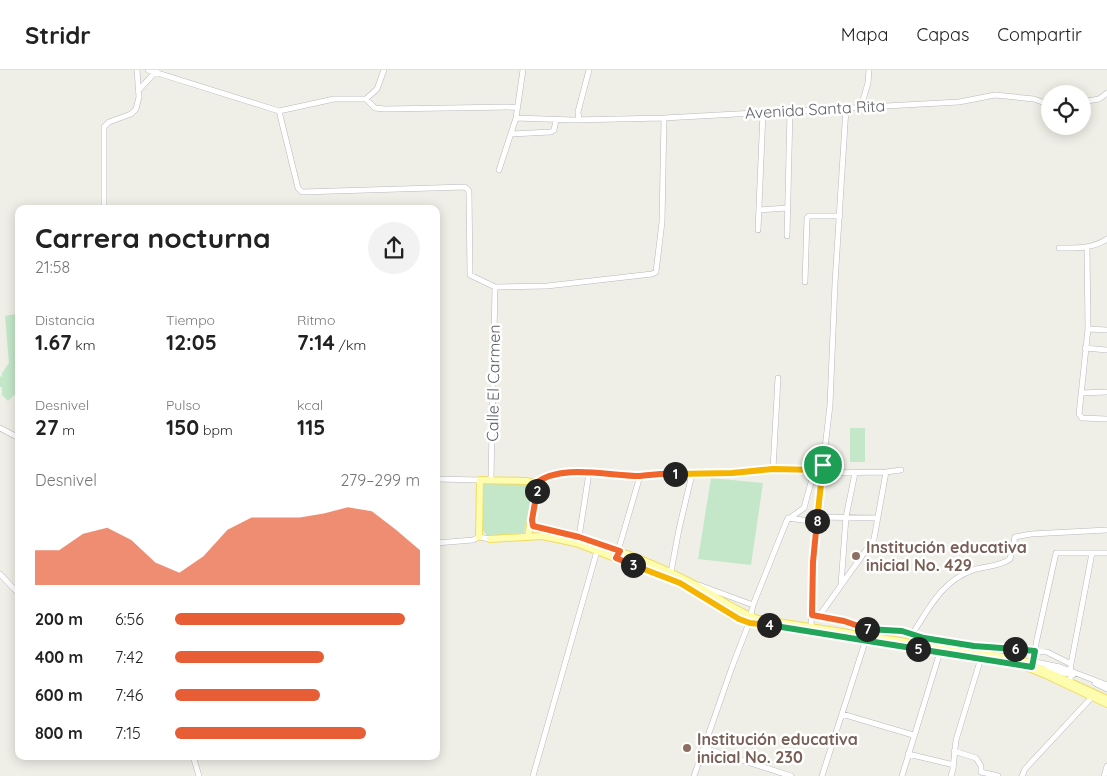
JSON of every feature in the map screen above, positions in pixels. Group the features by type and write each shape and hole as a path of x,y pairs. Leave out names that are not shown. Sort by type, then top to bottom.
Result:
{"main road":[{"path":"479,538 480,480 526,481 535,484 537,490 528,536"},
{"path":"532,520 533,526 579,537 671,572 696,584 750,620"},
{"path":"490,539 542,536 567,541 680,583 697,592 730,615 750,620 1034,665 1070,678 1107,699"},
{"path":"866,638 940,652 1022,663 1070,678 1092,697 1107,704"}],"street":[{"path":"104,205 104,127 109,122 131,114 136,109 138,104 137,70"},
{"path":"148,70 279,111 334,99 366,99 377,89 384,70"},
{"path":"499,170 516,118 523,70"},
{"path":"579,120 578,112 589,70"},
{"path":"861,107 868,83 869,70"},
{"path":"138,91 156,71"},
{"path":"1091,100 1099,99 1107,93"},
{"name":"Avenida Santa Rita","path":"516,118 579,120 664,118 958,102 993,94 1041,102"},
{"path":"366,99 375,108 385,109 518,107"},
{"path":"811,630 812,571 820,472 823,465 830,405 846,108"},
{"path":"279,111 298,188 302,192 465,187 469,191 470,275 495,287 547,286 655,273 662,222 664,118"},
{"path":"787,236 790,111"},
{"path":"758,230 763,112"},
{"path":"511,134 551,132 554,130 556,120"},
{"path":"759,210 787,208"},
{"path":"805,282 807,218 809,216 840,216"},
{"path":"1059,248 1086,248 1097,245 1107,239"},
{"path":"1086,248 1088,329 1079,414 1081,418 1107,419"},
{"name":"Calle El Carmen","path":"491,480 495,287"},
{"path":"1088,329 1107,330"},
{"path":"1085,348 1107,350"},
{"path":"773,469 778,378"},
{"path":"1081,393 1107,392"},
{"path":"0,428 15,436"},
{"path":"535,484 550,475 589,473 640,476 662,473 732,473 773,469 855,473 901,470"},
{"path":"694,776 750,620 753,605 788,518 804,508 813,476 820,472"},
{"path":"819,616 874,539 886,472"},
{"path":"579,537 589,473"},
{"path":"841,585 846,518 855,473"},
{"path":"671,572 678,529 692,474"},
{"path":"616,558 620,551 640,476"},
{"path":"440,479 480,480"},
{"path":"788,518 817,520 877,518"},
{"path":"913,633 939,592 967,572 994,566 1010,559 1014,537 1107,530"},
{"path":"440,543 479,538 490,539"},
{"path":"533,776 598,551"},
{"path":"1107,553 1056,553 1035,651 1034,665 1060,667 1070,678 1107,689"},
{"path":"1070,678 1092,553"},
{"path":"0,574 15,590"},
{"path":"696,584 753,605"},
{"path":"812,615 844,621 869,630 902,631 924,638 974,646 1047,652 1071,664"},
{"path":"822,776 866,638"},
{"path":"902,776 940,652"},
{"path":"951,776 956,740 981,658"},
{"path":"1070,678 1107,685"},
{"path":"1022,776 1025,769 1092,697"},
{"path":"842,714 913,735"},
{"path":"704,748 791,776"},
{"path":"954,751 976,758 981,766 980,774 998,776"},
{"path":"908,754 954,765"},
{"path":"194,760 199,776"},
{"path":"1104,776 1107,766"}],"green space":[{"path":"15,314 15,395 8,401 2,395 2,387 0,387 0,376 2,377 2,373 9,363 5,316"},
{"path":"850,428 865,428 865,462 850,462"},
{"path":"711,478 763,483 751,565 698,559"},
{"path":"484,482 526,484 533,489 524,533 487,536 482,529"}],"place":[{"name":"Institución educativa inicial No. 429","path":"856,556"},
{"name":"Institución educativa inicial No. 230","path":"687,748"}],"route":[{"path":"823,465 813,562 812,615 844,621 869,630 902,631 924,638 974,646 1035,651 1032,667 750,623 730,615 697,592 680,583 616,558 620,551 579,537 533,526 532,520 537,490 535,484 539,480 554,474 589,473 640,476 662,473 732,473 773,469 818,470 823,465"}]}
